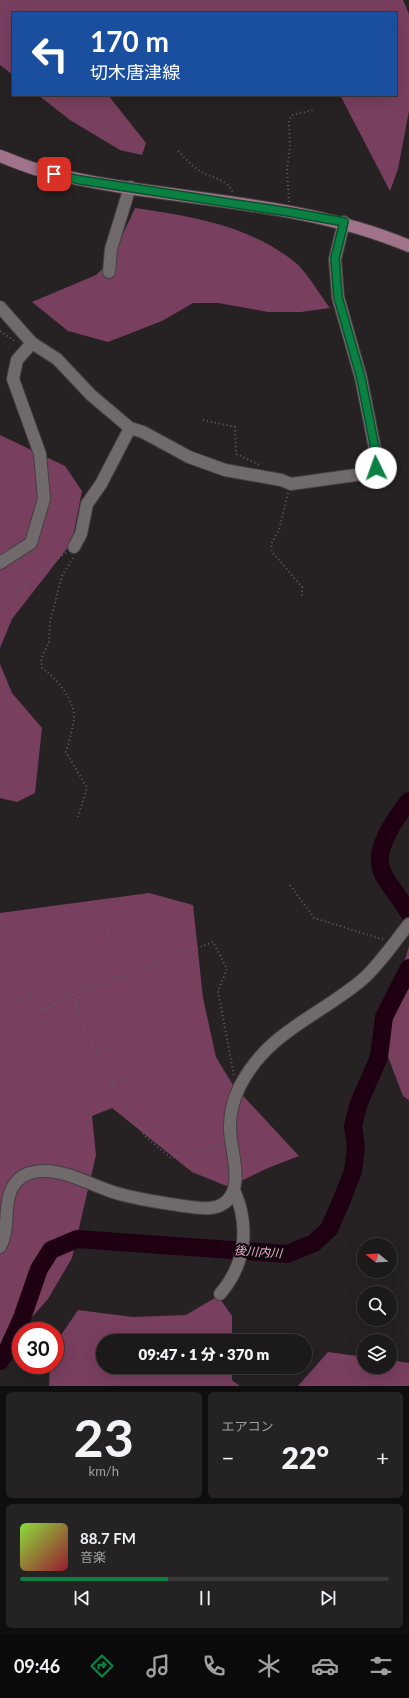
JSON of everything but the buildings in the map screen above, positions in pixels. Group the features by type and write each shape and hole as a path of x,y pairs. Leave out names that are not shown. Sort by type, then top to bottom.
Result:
{"main road":[{"path":"0,156 41,171 80,180 289,212 344,222 380,234 409,246"}],"street":[{"path":"110,272 111,249 130,188"},
{"path":"0,307 32,343 57,359 91,394 130,428 143,432 189,457 225,470 281,480 291,484 370,473 376,468 377,458 361,378 338,297 335,258 344,222"},
{"path":"0,563 31,543 44,499 40,454 13,379 17,360 32,343"},
{"path":"74,547 81,534 87,504 101,484 130,428"},
{"path":"220,1294 231,1282 239,1263 244,1233 241,1207 234,1190 235,1177 230,1127 233,1105 240,1086 255,1061 273,1042 364,978 409,924"},
{"path":"0,1247 7,1225 7,1204 11,1190 18,1179 32,1172 46,1171 69,1176 112,1191 152,1202 198,1208 221,1205 228,1199 234,1190"}],"path":[{"path":"289,212 287,169 290,147 289,121 292,116 313,110"},
{"path":"178,151 198,170 219,180 233,190 237,204"},
{"path":"204,420 235,427 236,454 264,466"},
{"path":"291,484 279,530 271,544 272,552 302,587 302,598"},
{"path":"0,612 12,597 41,570 74,547 75,554 62,576 50,622 49,642 42,659 42,668 52,675 72,705 74,718 66,752 87,788 78,817"},
{"path":"290,885 314,918 395,941"},
{"path":"105,924 124,976"},
{"path":"25,986 43,1010 72,995 212,942 227,969 218,991 234,1078 240,1086"},
{"path":"72,995 102,1070 145,1136 172,1158 232,1142"}],"shaded area":[{"path":"0,0 403,0 409,14 409,111 398,169 390,191 341,96 397,96 397,12 12,12 12,74 0,65"},
{"path":"39,96 109,96 146,143 142,155 120,150 70,120"},
{"path":"135,208 199,219 261,240 297,264 330,308 301,312 268,312 218,303 193,303 162,321 108,342 68,331 32,302 96,275 110,262"},
{"path":"0,435 65,466 82,491 72,542 12,619 0,648"},
{"path":"0,664 12,693 42,728 35,793 17,802 0,798"},
{"path":"149,893 193,905 203,998 216,1057 233,1085 299,1156 268,1168 229,1187 192,1172 112,1108 92,1116 96,1155 72,1258 48,1299 28,1322 12,1322 12,1345 0,1364 0,913"},
{"path":"409,946 409,1100 403,1096 382,1041"},
{"path":"218,1296 232,1316 232,1334 96,1334 96,1374 232,1374 232,1380 240,1386 49,1386 50,1374 64,1374 64,1331 78,1310 133,1317 186,1315"},
{"path":"328,1352 357,1356 357,1374 397,1374 397,1361 409,1363 409,1386 298,1386 309,1374 312,1374 312,1370"}],"waterway":[{"name":"後川内川","path":"409,801 387,835 380,855 380,865 383,874 409,913"},
{"name":"後川内川","path":"0,1361 7,1351 22,1318 39,1269 51,1250 77,1239 287,1254 314,1243 329,1229 353,1171 356,1147 353,1126 359,1103 379,1057 384,1017 409,968"}],"route":[{"path":"54,174 80,180 289,212 344,222 335,258 338,297 361,378 377,458 376,468"}]}
